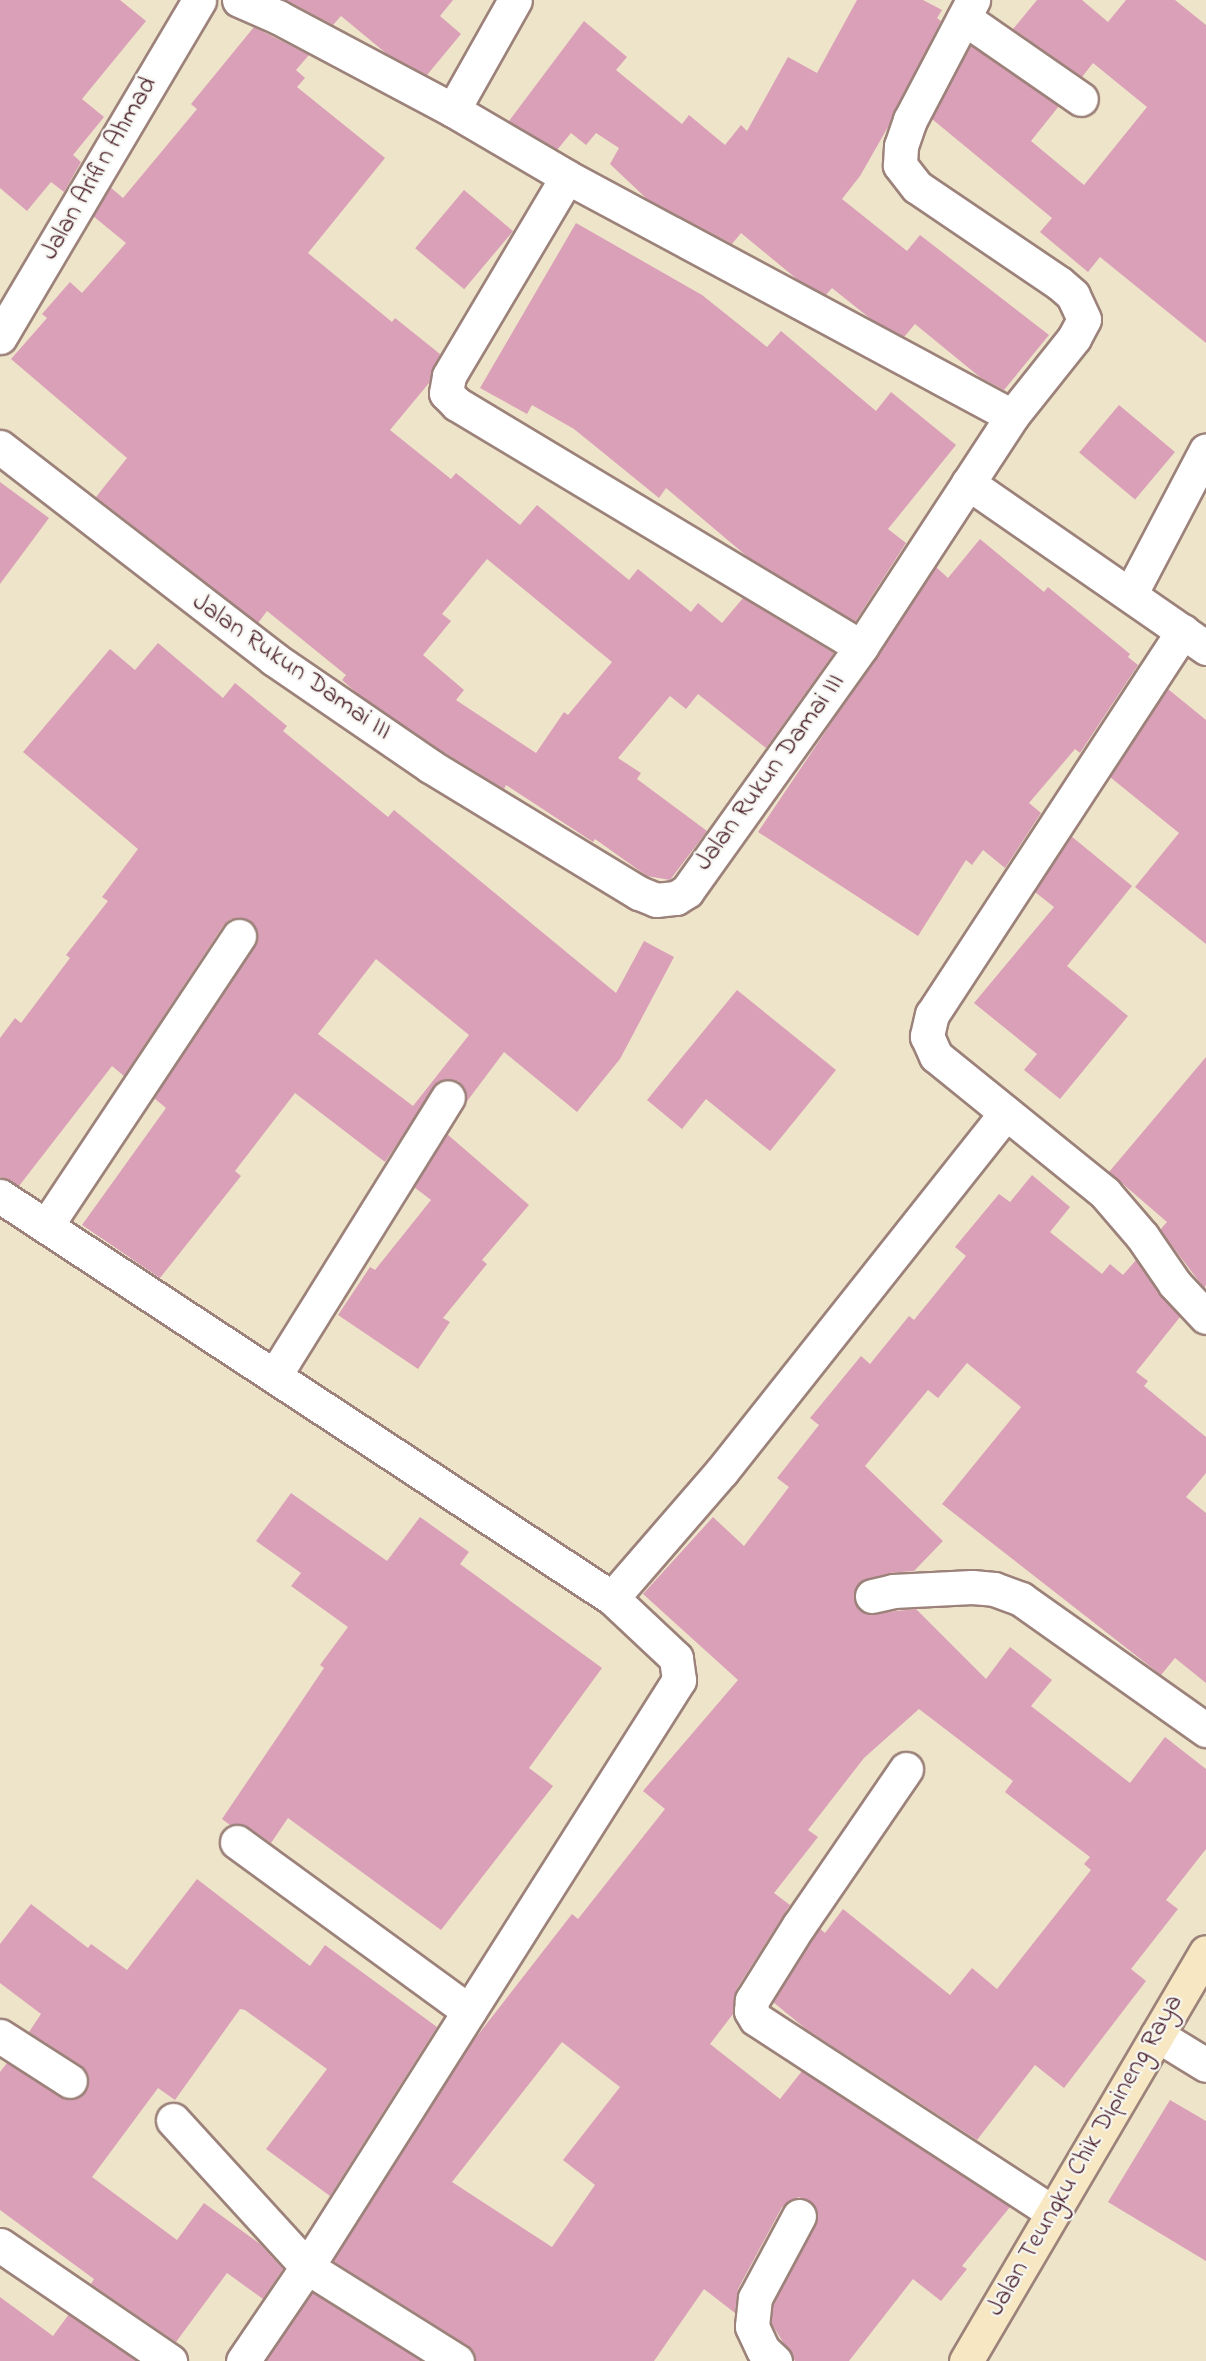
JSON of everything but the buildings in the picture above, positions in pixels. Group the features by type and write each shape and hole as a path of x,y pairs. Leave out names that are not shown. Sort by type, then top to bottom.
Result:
{"street":[{"name":"Jalan Arifin Ahmad","path":"0,337 199,0"},
{"path":"239,0 278,16 453,110 567,177 1012,416"},
{"path":"453,110 515,0"},
{"path":"968,9 1081,99"},
{"name":"Jalan Rukun Damai III","path":"0,447 284,666 430,766 656,900 666,901 687,891 861,647 1012,416 1074,338 1084,319 1073,295 1059,283 917,187 900,165 901,146 910,120 968,9"},
{"path":"567,177 449,376 447,393 458,404 861,647"},
{"path":"1131,593 1206,450"},
{"path":"968,483 1131,593 1194,639 927,1026 936,1056 1105,1193 1142,1236 1175,1284 1206,1317"},
{"path":"47,1225 239,936"},
{"path":"275,1375 448,1097"},
{"path":"612,1598 722,1471 1006,1113"},
{"path":"0,1196 612,1598 676,1658 679,1680 666,1706 307,2267 243,2361"},
{"path":"872,1596 893,1590 972,1587 994,1589 1021,1599 1206,1730"},
{"path":"906,1769 799,1925 752,2000 751,2011 756,2019 1051,2211"},
{"path":"237,1842 469,2011"},
{"name":"Jalan Teungku Chik Dipineng Raya","path":"966,2361 1051,2211 1206,1952"},
{"path":"1157,2035 1206,2065"},
{"path":"0,2036 70,2081"},
{"path":"173,2121 307,2267 457,2361"},
{"path":"775,2361 763,2350 752,2325 755,2298 799,2216"},
{"path":"0,2245 170,2361"}]}
